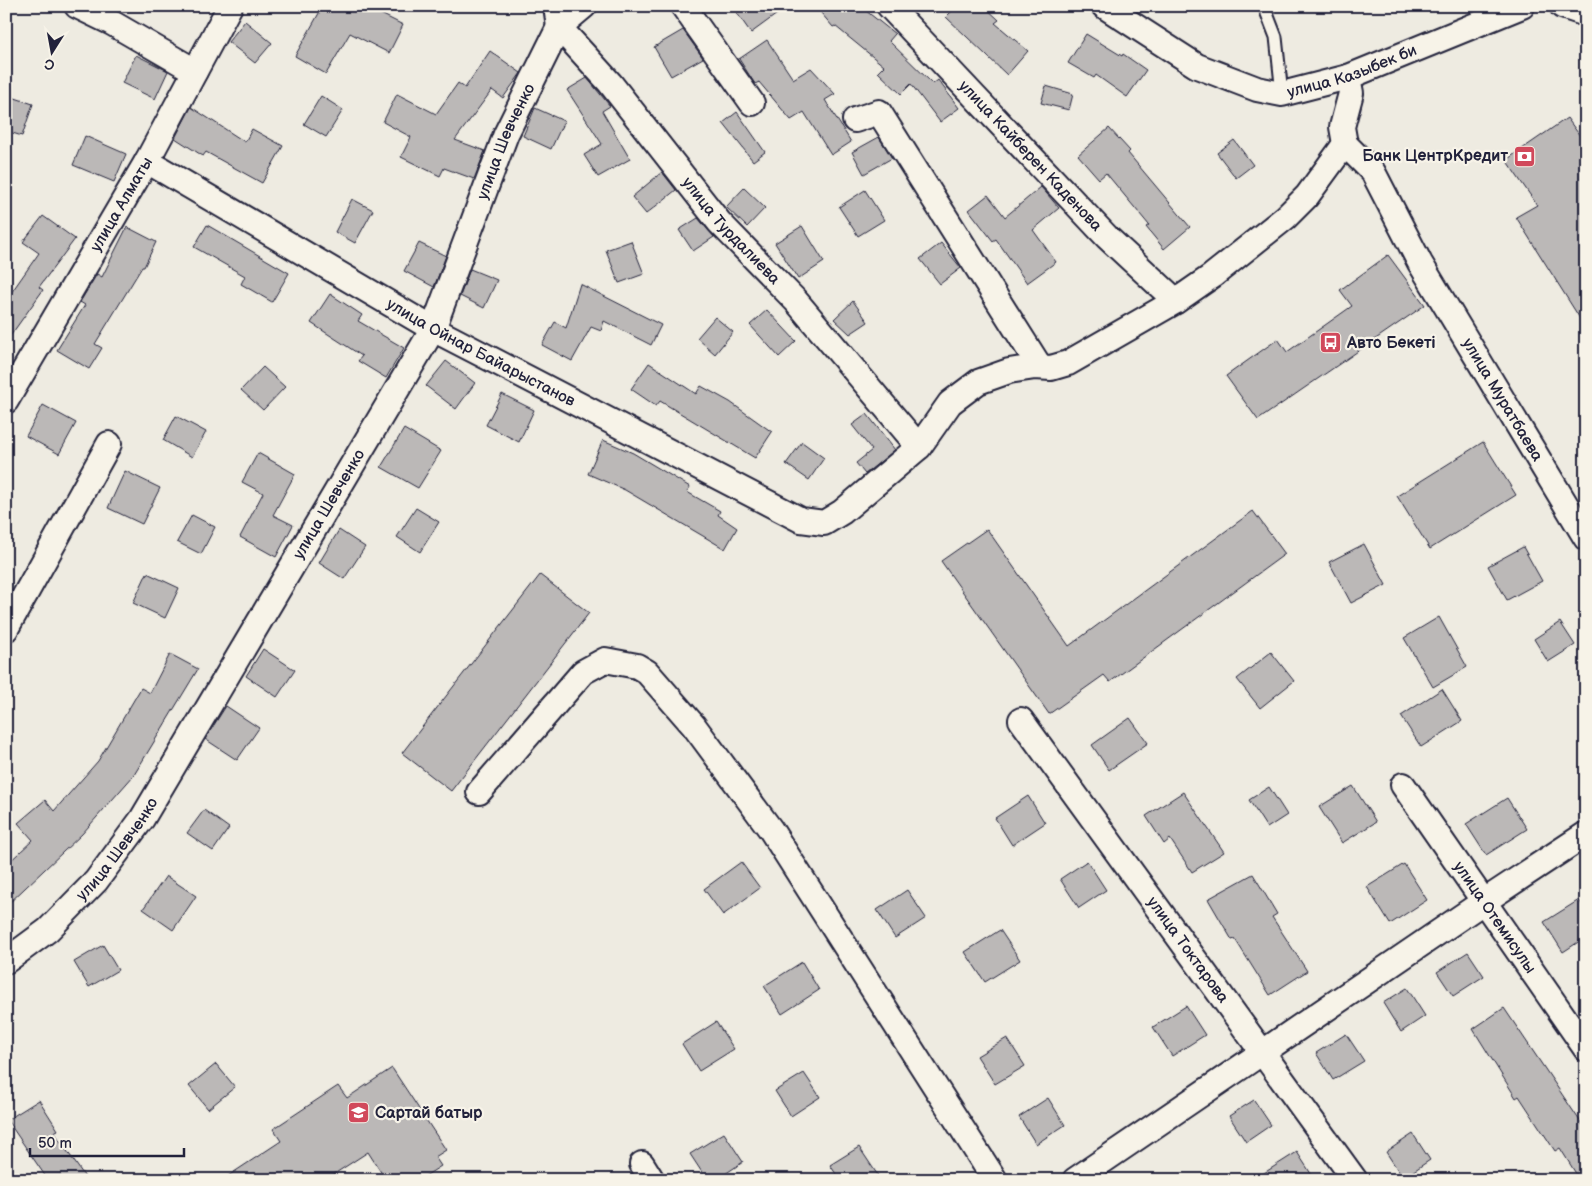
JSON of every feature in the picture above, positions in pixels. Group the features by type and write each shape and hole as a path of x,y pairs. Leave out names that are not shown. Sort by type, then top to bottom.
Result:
{"street":[{"path":"77,6 112,23 195,70"},
{"name":"улица Алматы","path":"6,401 147,161 230,6"},
{"name":"улица Шевченко","path":"6,961 48,930 96,881 142,819 433,328 506,134 558,17 584,6"},
{"path":"683,6 752,103"},
{"name":"улица Кайберен Каденова","path":"889,6 1107,237 1176,301"},
{"name":"улица Казыбек би","path":"1108,7 1197,66 1257,88 1282,94 1348,76 1522,6"},
{"path":"1562,6 1586,14"},
{"name":"улица Турдалиева","path":"558,17 719,222 796,301 919,447"},
{"path":"919,447 950,403 978,382 1009,371 1040,367 1051,368 1068,363 1176,301 1212,276 1286,217 1307,196 1345,144 1342,127 1351,93 1348,76"},
{"path":"855,120 879,112 1040,367"},
{"name":"улица Муратбаева","path":"1345,144 1373,172 1420,263 1586,538"},
{"name":"улица Ойнар Байарыстанов","path":"147,161 433,328 801,520 824,524 842,512 919,447"},
{"path":"6,629 109,444"},
{"path":"480,792 584,672 605,660 636,666 647,672 694,726 765,822 995,1180"},
{"name":"улица Токтарова","path":"1021,720 1355,1180"},
{"name":"улица Отемисулы","path":"1404,786 1586,1049"},
{"path":"1075,1180 1586,834"}],"lane":[{"path":"1264,6 1276,36 1282,94"}],"building":[{"path":"323,6 365,6 403,25 389,53 350,33 326,74 295,56"},
{"path":"732,6 788,6 751,33"},
{"path":"815,6 860,6 895,34 889,41 933,84 938,80 959,108 940,122 911,84 901,94 878,72 884,66 835,26 833,27"},
{"path":"957,6 984,6 999,20 995,23 1028,51 1007,75 946,17"},
{"path":"245,21 272,43 255,63 228,42"},
{"path":"683,30 703,58 671,76 654,47"},
{"path":"1086,34 1122,56 1123,54 1146,70 1127,97 1096,75 1094,78 1068,63"},
{"path":"767,40 793,79 811,68 835,94 825,100 851,142 831,155 804,112 791,120 759,82 755,84 739,59"},
{"path":"490,51 521,73 503,98 492,90 455,140 485,151 474,179 444,168 440,176 401,157 411,137 383,122 397,94 436,114 458,83 465,88"},
{"path":"136,55 168,71 155,99 122,83"},
{"path":"587,78 610,106 602,111 630,159 598,177 584,155 602,144 567,90"},
{"path":"1046,86 1073,94 1069,110 1041,103"},
{"path":"6,95 33,104 22,136 6,131"},
{"path":"321,96 343,110 326,137 304,124"},
{"path":"191,107 245,142 252,129 283,146 262,183 206,152 203,156 175,138"},
{"path":"535,108 564,121 551,149 523,136"},
{"path":"737,112 765,152 753,161 723,123"},
{"path":"1567,118 1586,144 1586,328 1516,217 1537,205 1506,160"},
{"path":"1109,128 1130,151 1128,153 1190,227 1164,249 1146,227 1149,225 1106,173 1099,179 1078,155"},
{"path":"85,136 126,154 114,182 73,165"},
{"path":"879,137 892,158 864,174 852,152"},
{"path":"1234,140 1253,165 1236,178 1217,153"},
{"path":"662,172 676,190 646,214 632,197"},
{"path":"1041,187 1059,208 1033,230 1056,262 1027,283 996,239 993,241 969,210 988,195 1005,217"},
{"path":"744,188 765,208 747,227 726,207"},
{"path":"865,190 884,220 858,236 839,207"},
{"path":"352,199 373,210 355,243 335,232"},
{"path":"43,216 75,239 39,287 43,290 6,342 6,300 39,253 23,242"},
{"path":"698,218 714,237 693,251 679,230"},
{"path":"207,225 289,273 272,302 241,284 245,276 194,247"},
{"path":"802,226 824,262 798,279 775,243"},
{"path":"127,227 156,242 144,267 142,267 95,344 102,348 89,369 57,350 85,305 80,302 97,274 102,277"},
{"path":"631,241 644,274 619,283 606,250"},
{"path":"419,243 446,256 434,287 404,271"},
{"path":"941,243 961,268 940,284 920,259"},
{"path":"1388,255 1425,305 1258,420 1226,376 1278,339 1287,352 1352,306 1340,290"},
{"path":"470,269 497,280 484,308 460,296"},
{"path":"580,284 661,325 651,345 604,321 601,331 591,327 572,361 542,345 555,322 566,328"},
{"path":"330,294 362,315 358,321 404,348 386,378 358,361 362,356 311,323"},
{"path":"853,301 868,322 850,334 834,319"},
{"path":"767,310 796,341 779,357 750,325"},
{"path":"715,317 733,332 715,354 697,338"},
{"path":"446,361 475,383 456,409 426,386"},
{"path":"649,363 696,394 701,386 730,402 772,432 755,458 660,401 656,406 631,389"},
{"path":"263,367 285,387 263,410 241,390"},
{"path":"502,394 534,410 519,442 486,425"},
{"path":"43,405 76,423 59,454 26,436"},
{"path":"867,414 895,450 865,474 856,463 872,450 852,425"},
{"path":"176,416 206,432 192,457 163,440"},
{"path":"404,429 441,451 418,488 381,467"},
{"path":"603,440 633,453 690,487 687,492 720,511 718,515 737,528 725,549 625,490 588,474"},
{"path":"802,442 824,458 809,480 786,464"},
{"path":"1483,442 1516,495 1430,549 1397,496"},
{"path":"258,453 295,474 273,515 293,525 276,557 240,537 263,493 242,482"},
{"path":"125,471 160,488 142,524 108,508"},
{"path":"416,508 439,522 420,552 397,537"},
{"path":"1253,511 1285,554 1110,682 1104,675 1049,714 941,561 987,529 1069,646"},
{"path":"192,515 215,527 201,554 177,542"},
{"path":"339,530 365,547 344,579 319,563"},
{"path":"1364,544 1386,585 1351,603 1329,562"},
{"path":"1523,547 1542,581 1507,600 1488,566"},
{"path":"147,573 179,588 165,618 133,603"},
{"path":"540,575 589,613 451,791 402,753"},
{"path":"1439,617 1467,667 1433,687 1404,638"},
{"path":"1560,622 1575,645 1548,662 1534,639"},
{"path":"263,649 295,670 277,697 246,676"},
{"path":"1271,652 1294,681 1260,708 1237,679"},
{"path":"170,654 198,669 134,775 82,834 6,906 6,865 33,840 18,823 45,800 54,811 98,761 141,688 150,693"},
{"path":"1442,689 1462,721 1421,747 1401,716"},
{"path":"226,706 259,728 237,760 205,739"},
{"path":"1130,718 1148,743 1109,770 1092,745"},
{"path":"1353,786 1376,822 1342,843 1319,807"},
{"path":"1269,787 1287,815 1267,828 1249,800"},
{"path":"1183,792 1224,852 1192,872 1170,839 1164,844 1146,816"},
{"path":"1028,796 1045,823 1012,845 995,818"},
{"path":"1507,798 1527,829 1486,855 1466,824"},
{"path":"204,810 229,828 213,851 187,833"},
{"path":"1087,861 1106,890 1079,908 1060,879"},
{"path":"741,862 760,888 723,915 704,889"},
{"path":"1404,864 1427,900 1390,924 1367,887"},
{"path":"1253,874 1277,914 1272,917 1307,971 1270,995 1235,939 1232,940 1208,899"},
{"path":"166,876 196,896 173,930 143,909"},
{"path":"907,890 926,918 895,938 877,910"},
{"path":"1579,900 1586,911 1586,937 1563,952 1544,922"},
{"path":"1000,930 1020,960 985,982 965,952"},
{"path":"103,945 118,970 89,987 74,962"},
{"path":"1468,952 1484,976 1453,996 1437,972"},
{"path":"802,962 819,990 782,1014 764,986"},
{"path":"1407,988 1425,1016 1401,1032 1383,1003"},
{"path":"1186,1006 1205,1035 1172,1056 1153,1027"},
{"path":"1504,1008 1586,1130 1586,1180 1580,1180 1560,1148 1555,1151 1519,1096 1516,1098 1473,1029"},
{"path":"716,1022 734,1049 699,1071 682,1044"},
{"path":"1346,1034 1364,1061 1333,1080 1316,1053"},
{"path":"1007,1038 1025,1066 995,1084 977,1056"},
{"path":"216,1064 235,1087 208,1109 189,1086"},
{"name":"Сартай батыр","path":"392,1068 446,1150 435,1157 441,1166 419,1180 386,1180 368,1152 325,1180 222,1180 281,1141 273,1129 338,1086 347,1098"},
{"path":"804,1073 820,1097 791,1116 775,1091"},
{"path":"1048,1098 1065,1125 1036,1144 1019,1117"},
{"path":"39,1100 58,1130 54,1132 87,1180 48,1180 7,1120"},
{"path":"1254,1100 1271,1125 1246,1142 1229,1116"},
{"path":"724,1133 743,1162 716,1180 707,1180 690,1154"},
{"path":"1413,1134 1430,1160 1403,1178 1386,1152"},
{"path":"859,1147 881,1180 840,1180 830,1165"},
{"path":"1297,1152 1315,1180 1253,1180"}],"place":[{"name":"Банк ЦентрКредит","path":"1524,156"},
{"name":"Авто Бекетi","path":"1331,343"},
{"name":"Сартай батыр","path":"359,1113"}]}
